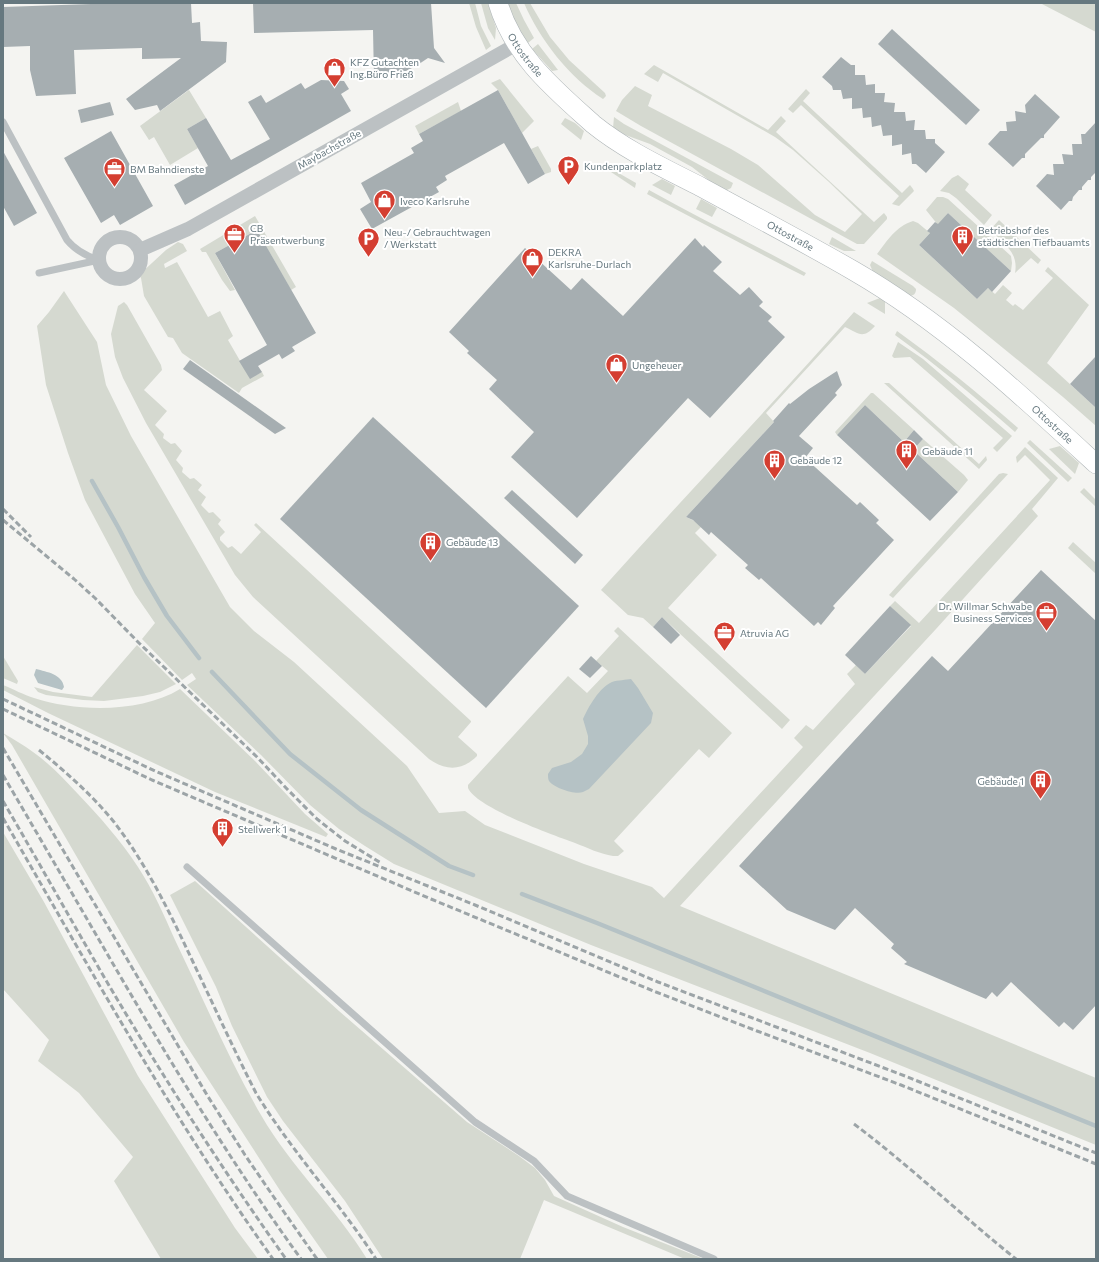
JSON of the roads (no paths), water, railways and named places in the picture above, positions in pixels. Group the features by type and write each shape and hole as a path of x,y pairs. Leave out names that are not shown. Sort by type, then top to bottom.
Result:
{"main road":[{"name":"Ottostraße","path":"498,3 508,28 522,53 536,71 602,131 653,162 843,265 904,303 976,357 1096,464"}],"street":[{"name":"Maybachstraße","path":"140,250 188,228 517,44"},
{"path":"116,237 130,239 140,250 141,257 138,269 134,274 126,278 112,278 103,270 99,260 99,254 103,246 109,239 116,237"}],"lane":[{"path":"3,122 67,240 75,249 85,255 99,260"},
{"path":"39,273 99,260"},
{"path":"187,866 475,1122 534,1161 567,1196 714,1259"}],"waterway":[{"path":"92,481 167,616 199,658"},
{"path":"212,672 290,754 361,810 449,866 473,875"},
{"path":"522,894 597,923 1096,1126"}],"railway":[{"path":"3,509 31,537"},
{"path":"3,520 95,598 139,643 257,757 317,819 345,841 381,863"},
{"path":"3,699 155,771 336,849 475,905 658,982 905,1076 1096,1153"},
{"path":"3,709 152,780 431,899 656,992 901,1085 1096,1164"},
{"path":"3,748 207,1095 245,1155 317,1259"},
{"path":"39,750 69,775 97,802 126,838 167,908 256,1093 285,1136 347,1217 376,1259"},
{"path":"3,775 190,1092 216,1134 301,1259"},
{"path":"3,801 107,982 150,1053 216,1157 286,1259"},
{"path":"3,818 166,1097 236,1206 273,1259"},
{"path":"854,1124 1016,1259"}],"place":[{"name":"KFZ Gutachten Ing.Büro Frieß","path":"334,88"},
{"name":"Kundenparkplatz","path":"569,186"},
{"name":"BM Bahndienste","path":"114,188"},
{"name":"Iveco Karlsruhe","path":"385,220"},
{"name":"CB Präsentwerbung","path":"235,254"},
{"name":"Betriebshof des städtischen Tiefbauamts","path":"962,256"},
{"name":"Neu-/ Gebrauchtwagen / Werkstatt","path":"368,258"},
{"name":"DEKRA Karlsruhe-Durlach","path":"532,278"},
{"name":"Ungeheuer","path":"617,384"},
{"name":"Gebäude 11","path":"906,470"},
{"name":"Gebäude 12","path":"775,480"},
{"name":"Gebäude 13","path":"430,562"},
{"name":"Dr. Willmar Schwabe Business Services","path":"1047,632"},
{"name":"Atruvia AG","path":"724,652"},
{"name":"Gebäude 1","path":"1040,800"},
{"name":"Stellwerk 1","path":"223,848"}]}
